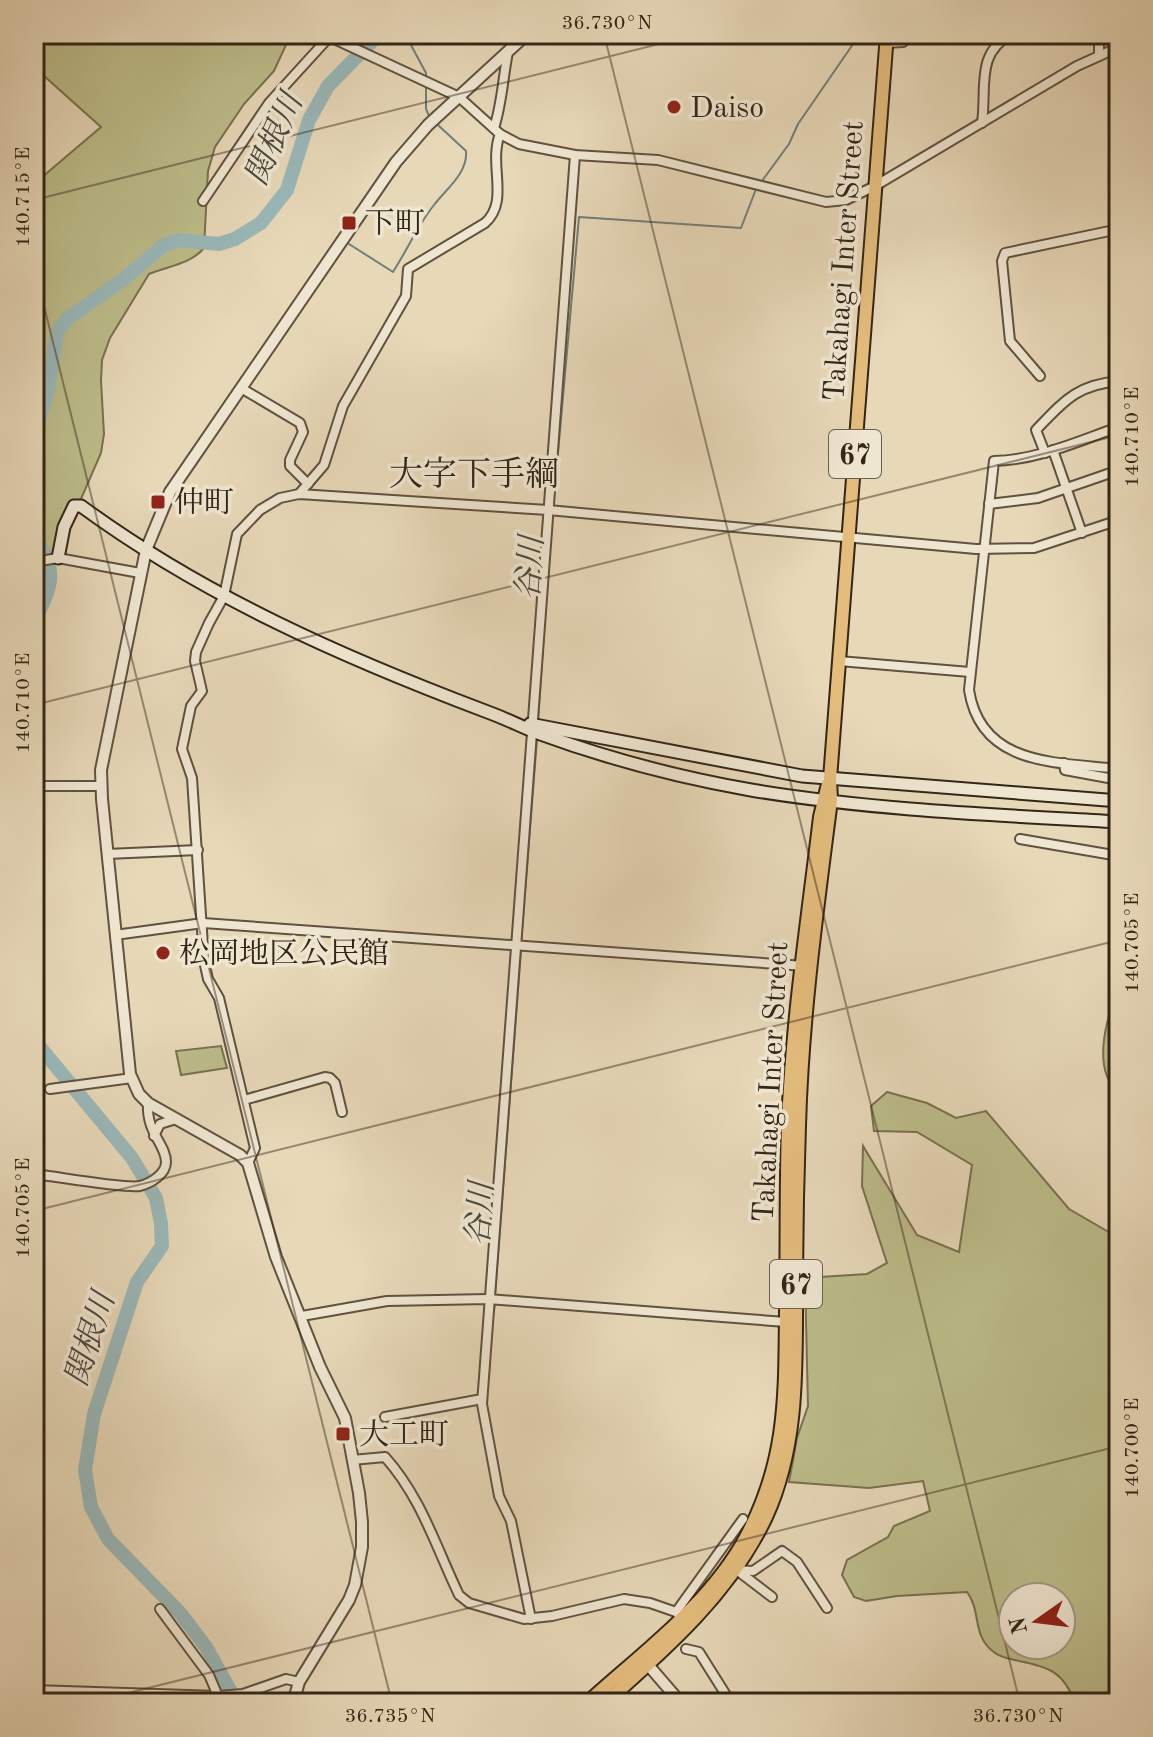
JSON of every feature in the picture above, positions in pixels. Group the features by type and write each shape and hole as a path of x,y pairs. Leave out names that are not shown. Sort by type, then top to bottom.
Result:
{"main road":[{"name":"Takahagi Inter Street","path":"605,1703 644,1660 678,1615 702,1598 732,1567 775,1466 784,1418 788,1126 830,779 887,38"},
{"path":"55,558 64,527 77,505 224,596 359,662 532,728 656,770 751,790 827,800 1119,822"},
{"path":"532,728 570,730 751,767 830,779 1119,801"},
{"name":"Takahagi Inter Street","path":"587,1703 688,1626 754,1540 775,1493 790,1443 805,966"}],"street":[{"path":"293,1703 299,1682 349,1600 359,1569 362,1522 345,1418 320,1367 276,1257 248,1163 240,1155 148,1103 139,1094 132,1078 101,786 104,749 140,573 170,492 396,162 428,125 527,34"},
{"path":"887,38 903,42 910,34"},
{"path":"982,123 986,62 998,41 1012,34"},
{"path":"1099,34 1099,56"},
{"path":"203,201 269,103 331,35 352,48 459,97 497,131 519,144 575,155 642,158 826,202 846,200 875,186 1119,47"},
{"path":"299,494 324,465 343,406 406,296 408,269 494,215 498,192 495,168 497,131 508,52"},
{"path":"531,1619 511,1521 499,1496 488,1449 482,1399 575,155"},
{"path":"1040,376 1010,341 1002,261 1005,253 1119,229"},
{"path":"1082,533 1066,489 1036,430 1069,396 1104,382 1119,381"},
{"path":"241,388 300,423 303,432 290,466 308,484"},
{"path":"1119,427 1017,460 994,461 969,690 976,715 1002,747 1023,756 1119,769"},
{"path":"989,504 1027,501 1119,470"},
{"path":"248,1163 256,1152 219,998 208,979 192,778 182,749 191,706 202,691 195,661 199,644 224,596 237,534 260,510 280,498 299,494 548,510 984,549 1034,548 1119,520"},
{"path":"35,562 55,558 140,573"},
{"path":"839,661 970,672"},
{"path":"1064,763 1065,770 1119,780"},
{"path":"34,786 101,786"},
{"path":"1020,839 1119,856"},
{"path":"107,854 198,850"},
{"path":"115,935 203,923 805,966"},
{"path":"50,1089 132,1078"},
{"path":"244,1100 330,1078 335,1083 342,1112"},
{"path":"34,1174 138,1186 158,1177 165,1169 166,1161 147,1117 148,1103"},
{"path":"154,1136 160,1124 176,1119"},
{"path":"302,1316 387,1301 488,1299 786,1322"},
{"path":"385,1417 482,1399"},
{"path":"352,1460 385,1457 392,1465 412,1491 459,1595 469,1603 531,1619 624,1599 650,1603 678,1615 743,1519"},
{"path":"732,1567 753,1571 782,1551 797,1562 827,1608"},
{"path":"717,1555 772,1597"},
{"path":"160,1609 194,1654 220,1700"},
{"path":"686,1649 699,1652 731,1703"},
{"path":"644,1660 681,1703"},
{"path":"34,1690 220,1700 279,1680 299,1682"}],"green space":[{"path":"34,34 291,34 274,71 244,104 215,147 208,171 204,248 186,261 149,274 110,338 102,360 104,434 101,453 34,607 34,184 101,127 34,67"},
{"path":"1119,982 1119,1093 1110,1082 1103,1055 1107,1024"},
{"path":"221,1046 227,1068 181,1075 176,1051"},
{"path":"887,1092 927,1103 956,1118 986,1111 1069,1209 1119,1238 1119,1703 1075,1703 1066,1684 1054,1673 1019,1661 1077,1661 1077,1581 997,1581 997,1654 983,1639 967,1592 866,1601 854,1597 842,1575 847,1560 888,1537 894,1526 930,1511 923,1481 869,1488 789,1482 797,1438 808,1406 805,1278 867,1274 887,1263 862,1186 863,1146 917,1235 959,1252 972,1165 917,1132 874,1131 871,1106"}],"waterway":[{"name":"関根川","path":"34,437 48,390 57,333 67,319 124,279 164,245 177,240 219,244 235,239 261,223 287,190 309,120 328,86 379,34"},
{"path":"405,34 426,73 426,79"},
{"name":"谷川","path":"762,181 860,34"},
{"path":"426,85 426,109 430,118"},
{"path":"349,244 393,272 428,213 464,166 466,151 438,125"},
{"name":"谷川","path":"553,509 579,217 741,228 756,189"},
{"name":"谷川","path":"538,721 552,515"},
{"name":"関根川","path":"34,536 50,569 49,588 34,622"},
{"name":"谷川","path":"521,944 537,739"},
{"name":"谷川","path":"495,1295 521,950"},
{"name":"関根川","path":"34,1040 132,1158 156,1198 161,1224 162,1246 137,1282 94,1414 85,1470 91,1507 108,1539 181,1614 206,1647 237,1703"},
{"name":"谷川","path":"494,1312 495,1301"}],"place":[{"name":"Daiso","path":"674,107"},
{"name":"下町","path":"349,223"},
{"name":"仲町","path":"158,502"},
{"name":"松岡地区公民館","path":"163,953"},
{"name":"大工町","path":"343,1434"}],"district":[{"name":"大字下手綱","path":"474,473"}]}
